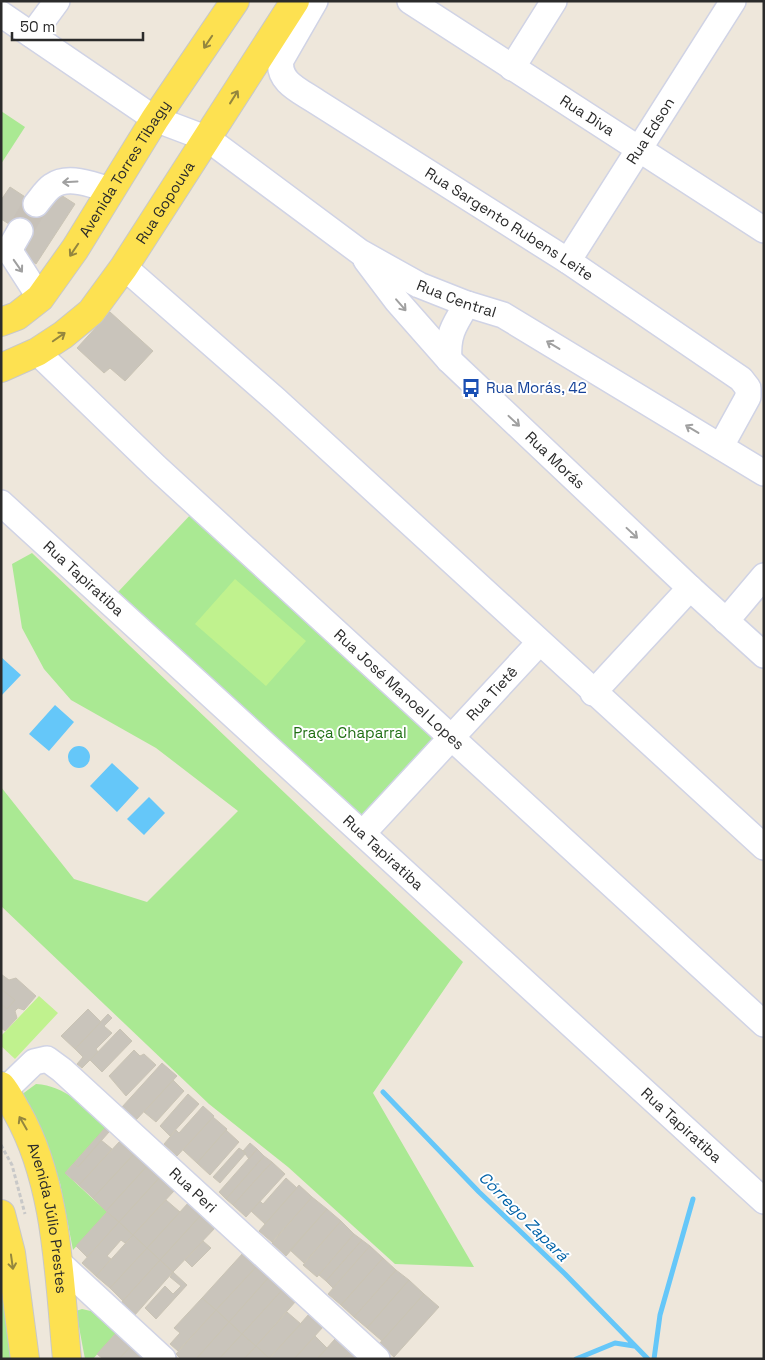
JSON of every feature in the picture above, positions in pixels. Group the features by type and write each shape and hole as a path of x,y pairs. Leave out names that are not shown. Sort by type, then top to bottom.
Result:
{"main road":[{"name":"Avenida Torres Tibagy","path":"1,322 17,316 40,298 75,250 155,119 235,1"},
{"name":"Rua Gopouva","path":"1,368 37,352 63,335 91,312 124,267 208,139 294,1"},
{"name":"Avenida Júlio Prestes","path":"3,1088 28,1131 43,1177 58,1262 67,1359"},
{"path":"1,1214 11,1252 25,1359"}],"street":[{"path":"32,35 57,1"},
{"name":"Rua Sargento Rubens Leite","path":"315,1 281,60 279,70 284,79 317,102 568,261 741,379 748,388 748,397 721,446"},
{"name":"Rua Diva","path":"410,1 638,150 764,229"},
{"path":"512,68 554,1"},
{"name":"Rua Edson","path":"568,261 732,1"},
{"name":"Rua Central","path":"1,14 155,119 208,139 360,252 418,285 467,304 503,315 764,473"},
{"path":"36,204 52,185 66,181 75,181 112,190"},
{"path":"20,231 12,245 11,253 40,298"},
{"name":"Rua Morás","path":"360,252 397,301 449,360 690,588 764,655"},
{"path":"124,267 277,401 592,693 764,847"},
{"path":"449,360 448,343 452,329 467,304"},
{"name":"Rua José Manoel Lopes","path":"37,352 156,467 452,736 764,1024"},
{"name":"Rua Tapiratiba","path":"1,503 764,1201"},
{"path":"726,621 764,576"},
{"path":"592,693 690,588"},
{"name":"Rua Tietê","path":"363,833 539,643"},
{"name":"Rua Peri","path":"3,1088 34,1062 47,1059 62,1070 377,1359"},
{"path":"58,1262 163,1359"},
{"path":"63,1319 66,1306 72,1300 82,1298 101,1302"}],"green space":[{"path":"1,111 25,127 1,164"},
{"name":"Praça Chaparral","path":"193,512 438,739 363,820 118,592"},
{"path":"32,553 463,962 373,1093 474,1267 395,1264 288,1167 209,1104 1,906 1,787 74,879 147,902 238,811 156,748 71,700 44,669 22,628 12,564"},
{"path":"235,579 306,641 266,686 195,624"},
{"path":"39,996 58,1013 15,1059 1,1046 1,1036"},
{"path":"36,1084 66,1093 107,1126 65,1173 107,1212 73,1250 60,1183 41,1128 21,1095"},
{"path":"1,1225 23,1359 1,1359"},
{"path":"82,1309 95,1312 117,1332 93,1359 85,1359 76,1311"}],"water":[{"path":"1,657 21,675 1,696"},
{"path":"55,705 74,722 49,751 29,734"},
{"path":"79,746 87,749 90,757 87,765 79,768 71,765 68,757 71,749"},
{"path":"112,763 139,788 117,812 90,786"},
{"path":"149,797 165,813 144,835 127,819"}],"building":[{"path":"10,187 39,206 50,188 75,204 36,264 14,250 25,234 1,219 1,200"},
{"path":"110,312 153,351 125,381 110,368 104,373 77,348"},
{"path":"1,974 9,980 16,978 36,996 24,1010 18,1008 15,1011 17,1018 5,1031 1,1028"},
{"path":"1,989 15,1000 7,1009 1,1004"},
{"path":"88,1009 101,1022 75,1049 61,1036"},
{"path":"108,1014 112,1018 104,1026 112,1033 96,1049 98,1052 82,1068 77,1064 83,1057 75,1049"},
{"path":"120,1029 132,1041 102,1072 90,1060"},
{"path":"134,1050 140,1056 144,1054 156,1065 126,1096 109,1076"},
{"path":"162,1063 177,1076 136,1120 122,1107"},
{"path":"173,1080 184,1091 156,1122 144,1112"},
{"path":"188,1094 199,1104 170,1136 160,1126"},
{"path":"203,1106 214,1116 177,1156 164,1144 176,1130 179,1133"},
{"path":"213,1117 227,1129 197,1163 183,1150"},
{"path":"105,1128 109,1132 78,1167 74,1163"},
{"path":"226,1130 239,1142 210,1175 197,1163"},
{"path":"101,1140 112,1149 79,1185 65,1173 74,1163 78,1167"},
{"path":"120,1141 134,1154 93,1198 79,1185"},
{"path":"250,1143 257,1149 249,1159 243,1151"},
{"path":"239,1148 246,1153 220,1183 213,1177"},
{"path":"257,1149 264,1156 226,1199 219,1192"},
{"path":"134,1154 147,1166 106,1211 93,1198"},
{"path":"264,1156 272,1162 233,1205 226,1199"},
{"path":"272,1162 285,1174 246,1217 233,1205"},
{"path":"147,1166 160,1177 119,1222 106,1211"},
{"path":"160,1177 174,1191 133,1235 119,1222"},
{"path":"286,1178 297,1188 265,1224 251,1211 260,1201 263,1204"},
{"path":"299,1185 312,1197 272,1242 259,1231"},
{"path":"312,1197 327,1209 286,1256 272,1243"},
{"path":"166,1200 180,1212 147,1248 133,1235"},
{"path":"189,1202 202,1214 160,1260 147,1248"},
{"path":"327,1209 341,1221 304,1263 290,1250"},
{"path":"107,1212 119,1222 87,1257 76,1246"},
{"path":"202,1214 216,1227 173,1272 160,1260"},
{"path":"341,1221 354,1234 317,1277 303,1265"},
{"path":"119,1222 133,1235 125,1243 121,1240 107,1256 111,1259 96,1276 82,1263"},
{"path":"354,1234 362,1240 326,1281 319,1275"},
{"path":"133,1235 147,1248 110,1288 96,1276"},
{"path":"362,1240 370,1246 333,1288 326,1281"},
{"path":"203,1241 211,1248 192,1267 185,1260"},
{"path":"370,1246 383,1258 341,1305 328,1294"},
{"path":"147,1248 160,1260 123,1301 110,1288"},
{"path":"243,1253 257,1266 216,1310 202,1298"},
{"path":"383,1258 396,1270 354,1317 341,1305"},
{"path":"160,1260 173,1272 134,1316 120,1304"},
{"path":"257,1266 269,1277 229,1322 216,1310"},
{"path":"396,1270 409,1280 367,1328 354,1317"},
{"path":"173,1272 187,1285 156,1319 145,1308 165,1286 173,1294 181,1286 170,1277"},
{"path":"269,1277 283,1289 242,1334 229,1322"},
{"path":"409,1280 424,1294 382,1341 367,1328"},
{"path":"283,1289 296,1301 256,1346 242,1334"},
{"path":"424,1294 439,1307 394,1357 379,1344"},
{"path":"202,1298 216,1310 178,1351 170,1344 180,1333 174,1328"},
{"path":"216,1310 229,1322 196,1359 181,1359 176,1354"},
{"path":"287,1312 301,1324 269,1358 256,1346"},
{"path":"309,1314 323,1327 294,1359 269,1359"},
{"path":"229,1322 242,1334 219,1359 196,1359"},
{"path":"117,1332 131,1346 119,1359 103,1359 97,1354"},
{"path":"242,1334 256,1346 244,1359 219,1359"},
{"path":"315,1336 327,1348 317,1359 294,1359"},
{"path":"335,1339 350,1352 343,1359 317,1359"},
{"path":"131,1346 144,1358 144,1359 119,1359"},
{"path":"256,1346 269,1358 269,1359 244,1359"},
{"path":"350,1352 357,1359 343,1359"}],"waterway":[{"name":"Córrego Zapará","path":"383,1092 479,1192 565,1274 648,1359"},
{"path":"654,1359 660,1315 693,1199"},
{"path":"576,1359 615,1343 634,1346"}],"tunnel":[{"path":"20,231 36,204"}],"place":[{"name":"Rua Morás, 42","path":"471,388"}]}
